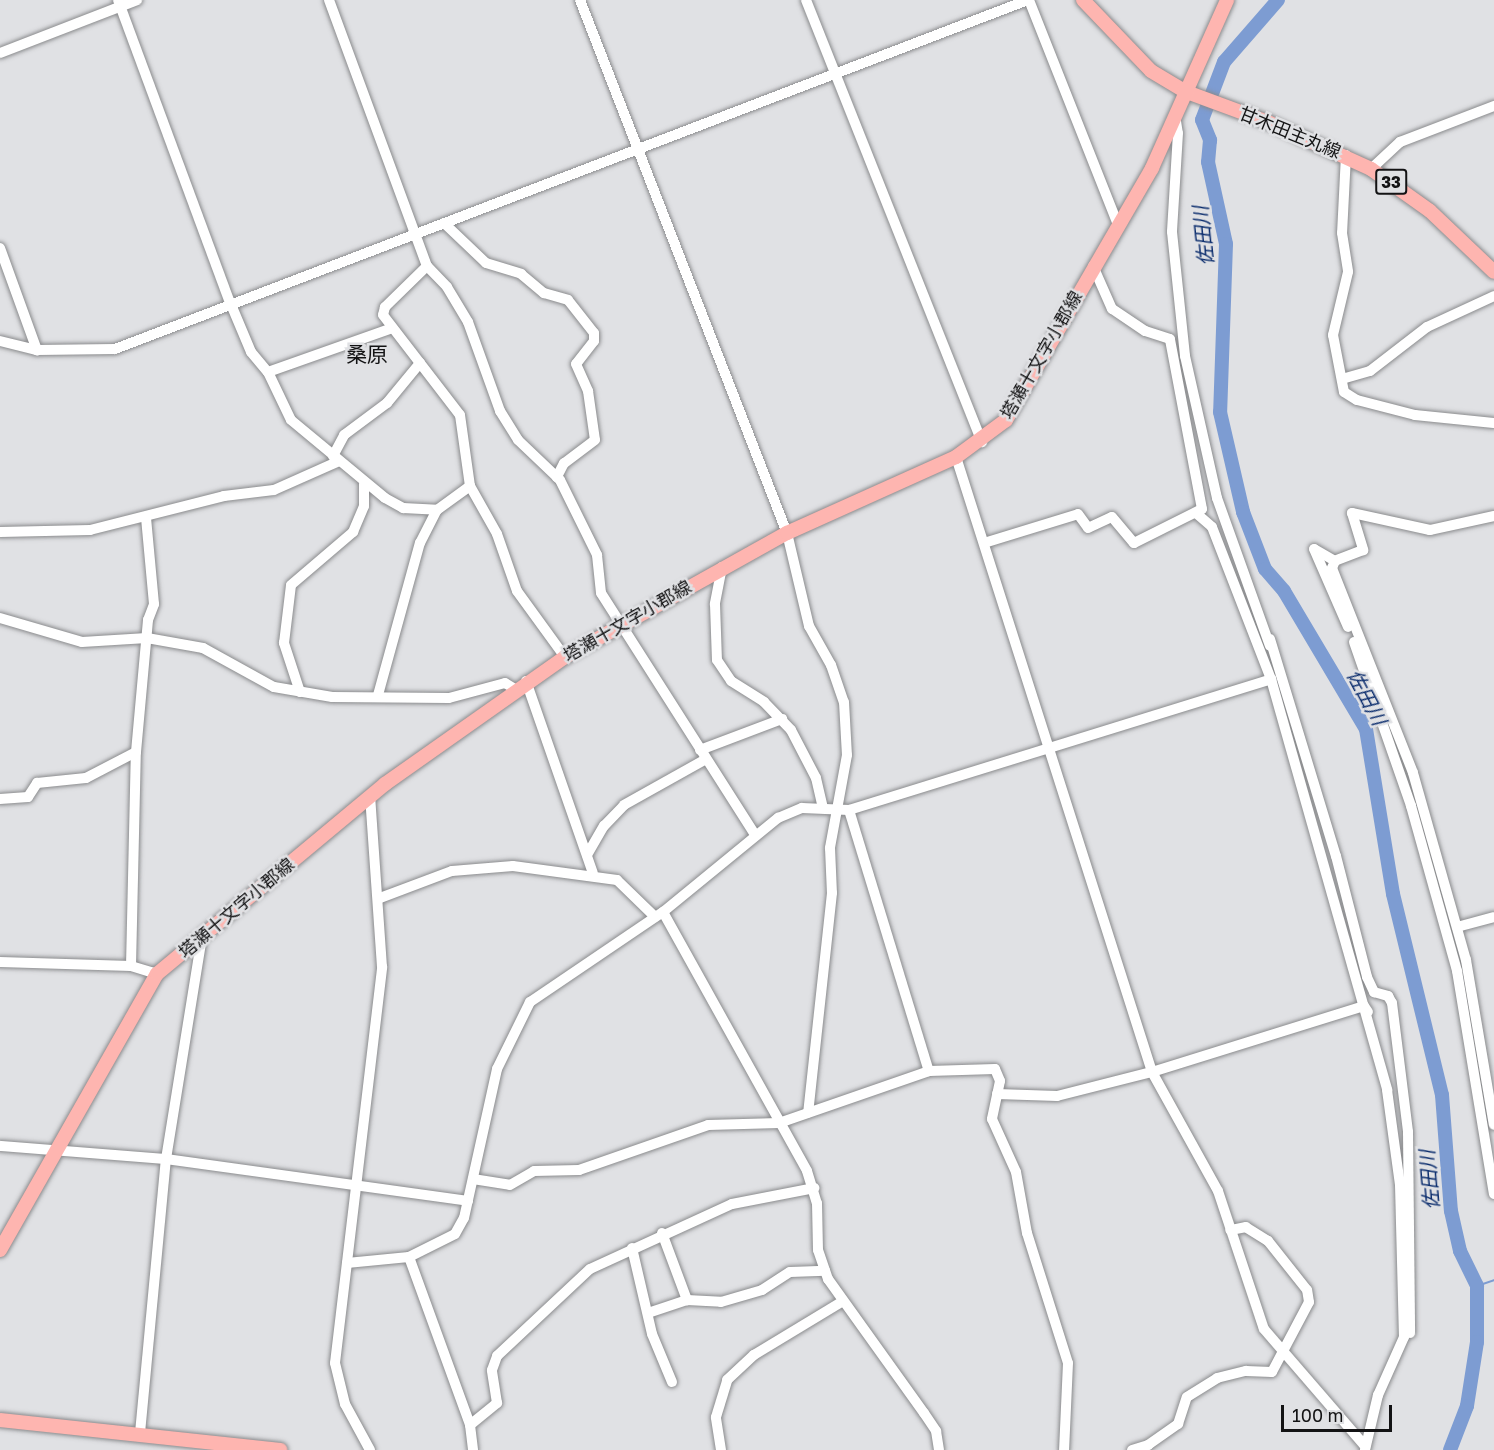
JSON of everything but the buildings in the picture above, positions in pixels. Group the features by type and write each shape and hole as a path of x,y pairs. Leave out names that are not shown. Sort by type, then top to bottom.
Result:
{"main road":[{"name":"甘木田主丸線","path":"1083,0 1125,47 1189,93 1269,122 1346,154 1430,211 1494,272"},
{"name":"塔瀬十文字小郡線","path":"0,1250 157,974 370,797 526,681 565,657 722,566 787,533 956,457 982,442 1006,420 1093,266 1152,168 1175,115 1189,93 1227,0"},
{"path":"0,1420 140,1433 247,1448 280,1450"}],"street":[{"path":"0,53 120,3 137,0"},
{"path":"328,0 427,266 447,286 468,322 508,426 533,457 558,477 591,540 601,593 755,835"},
{"path":"580,0 787,533 809,626 831,665 844,702 848,755 835,810 832,893 808,1113"},
{"path":"806,0 982,442"},
{"path":"0,341 37,350 115,349 230,302 417,234 1029,0 1118,225"},
{"path":"120,3 230,302 251,352 268,372 291,420 364,484 403,508 437,510"},
{"path":"1371,169 1400,142 1494,106"},
{"path":"1175,115 1179,133 1172,232 1185,356 1217,498 1270,639 1374,992 1368,1012"},
{"path":"1346,154 1342,233 1348,272 1333,335 1346,395 1357,400 1453,422 1494,423"},
{"path":"444,222 486,263 521,274 544,293 568,300 594,333 594,341 576,364 588,391 595,440 564,463 558,477"},
{"path":"0,248 37,350"},
{"path":"427,266 385,307 383,315 460,415 470,486 497,534 517,591 565,657"},
{"path":"984,543 1078,514 1088,528 1112,517 1134,543 1196,513 1203,504 1170,339 1145,331 1112,309 1093,266"},
{"path":"1342,379 1370,371 1427,327 1494,296"},
{"path":"268,372 392,328"},
{"path":"0,532 75,532 146,518 224,496 274,490 336,458 344,435 387,403 420,363"},
{"path":"956,457 1152,1072 1211,1177 1259,1320 1284,1355 1366,1444"},
{"path":"300,692 284,643 291,585 353,532 364,506 364,484"},
{"path":"378,695 420,543 437,510 470,486"},
{"path":"1196,513 1212,527 1271,679 1368,1012 1387,1090 1400,1185 1404,1337 1378,1395 1366,1444"},
{"path":"1494,516 1430,530 1352,513 1363,549 1335,561 1332,568 1413,773 1457,927 1476,1009 1494,1125"},
{"path":"131,966 136,753 147,638 154,604 146,518"},
{"path":"1335,561 1314,549 1348,625 1411,806 1457,971 1494,1194"},
{"path":"722,566 715,604 717,660 732,681 782,719 816,778 823,808"},
{"path":"0,618 82,642 147,638 203,648 256,679 300,692 449,698 505,683 515,689"},
{"path":"1270,639 1271,679"},
{"path":"347,1263 409,1257 455,1234 468,1201 497,1069 518,1020 541,991 659,914 755,835 792,811 823,808 849,810 1271,679"},
{"path":"526,681 593,873"},
{"path":"587,855 604,826 624,805 703,755 782,719"},
{"path":"0,799 28,797 37,783 86,778 136,753"},
{"path":"370,797 380,898 379,1008 335,1363 338,1386 370,1450"},
{"path":"849,810 929,1071"},
{"path":"380,898 452,871 513,866 593,873 624,885 659,914 814,1188 818,1250 825,1271 843,1301 936,1431 939,1450"},
{"path":"1457,927 1494,917"},
{"path":"140,1433 166,1159 202,936"},
{"path":"0,962 131,966 157,974"},
{"path":"1366,1444 1407,1354 1410,1335 1411,1221 1404,1091 1392,1003 1374,992"},
{"path":"997,1094 1057,1096 1152,1072 1364,1006 1368,1012"},
{"path":"473,1179 510,1185 534,1171 579,1170 708,1125 779,1123 929,1071 995,1069 999,1076 992,1119 1016,1172 1027,1233 1068,1363 1064,1450"},
{"path":"0,1146 166,1159 356,1188 468,1201"},
{"path":"470,1425 497,1403 492,1370 497,1356 590,1269 662,1233 732,1204 814,1188"},
{"path":"1132,1450 1148,1445 1178,1424 1190,1394 1227,1376 1246,1371 1269,1374 1284,1355 1310,1294 1268,1241 1246,1227 1230,1230"},
{"path":"662,1233 687,1300"},
{"path":"632,1248 648,1313 672,1382"},
{"path":"409,1257 470,1425 473,1450"},
{"path":"648,1313 687,1300 721,1302 762,1290 785,1273 825,1271"},
{"path":"722,1450 716,1417 727,1380 754,1355 843,1301"}],"waterway":[{"name":"佐田川","path":"1278,0 1224,62 1202,120 1210,140 1208,162 1226,244 1220,412 1243,512 1265,569 1284,591 1366,729 1393,894 1442,1095 1451,1211 1460,1251 1477,1286 1477,1342 1467,1406 1450,1450"},
{"path":"1477,1286 1494,1280"}],"district":[{"name":"桑原","path":"367,354"}]}
